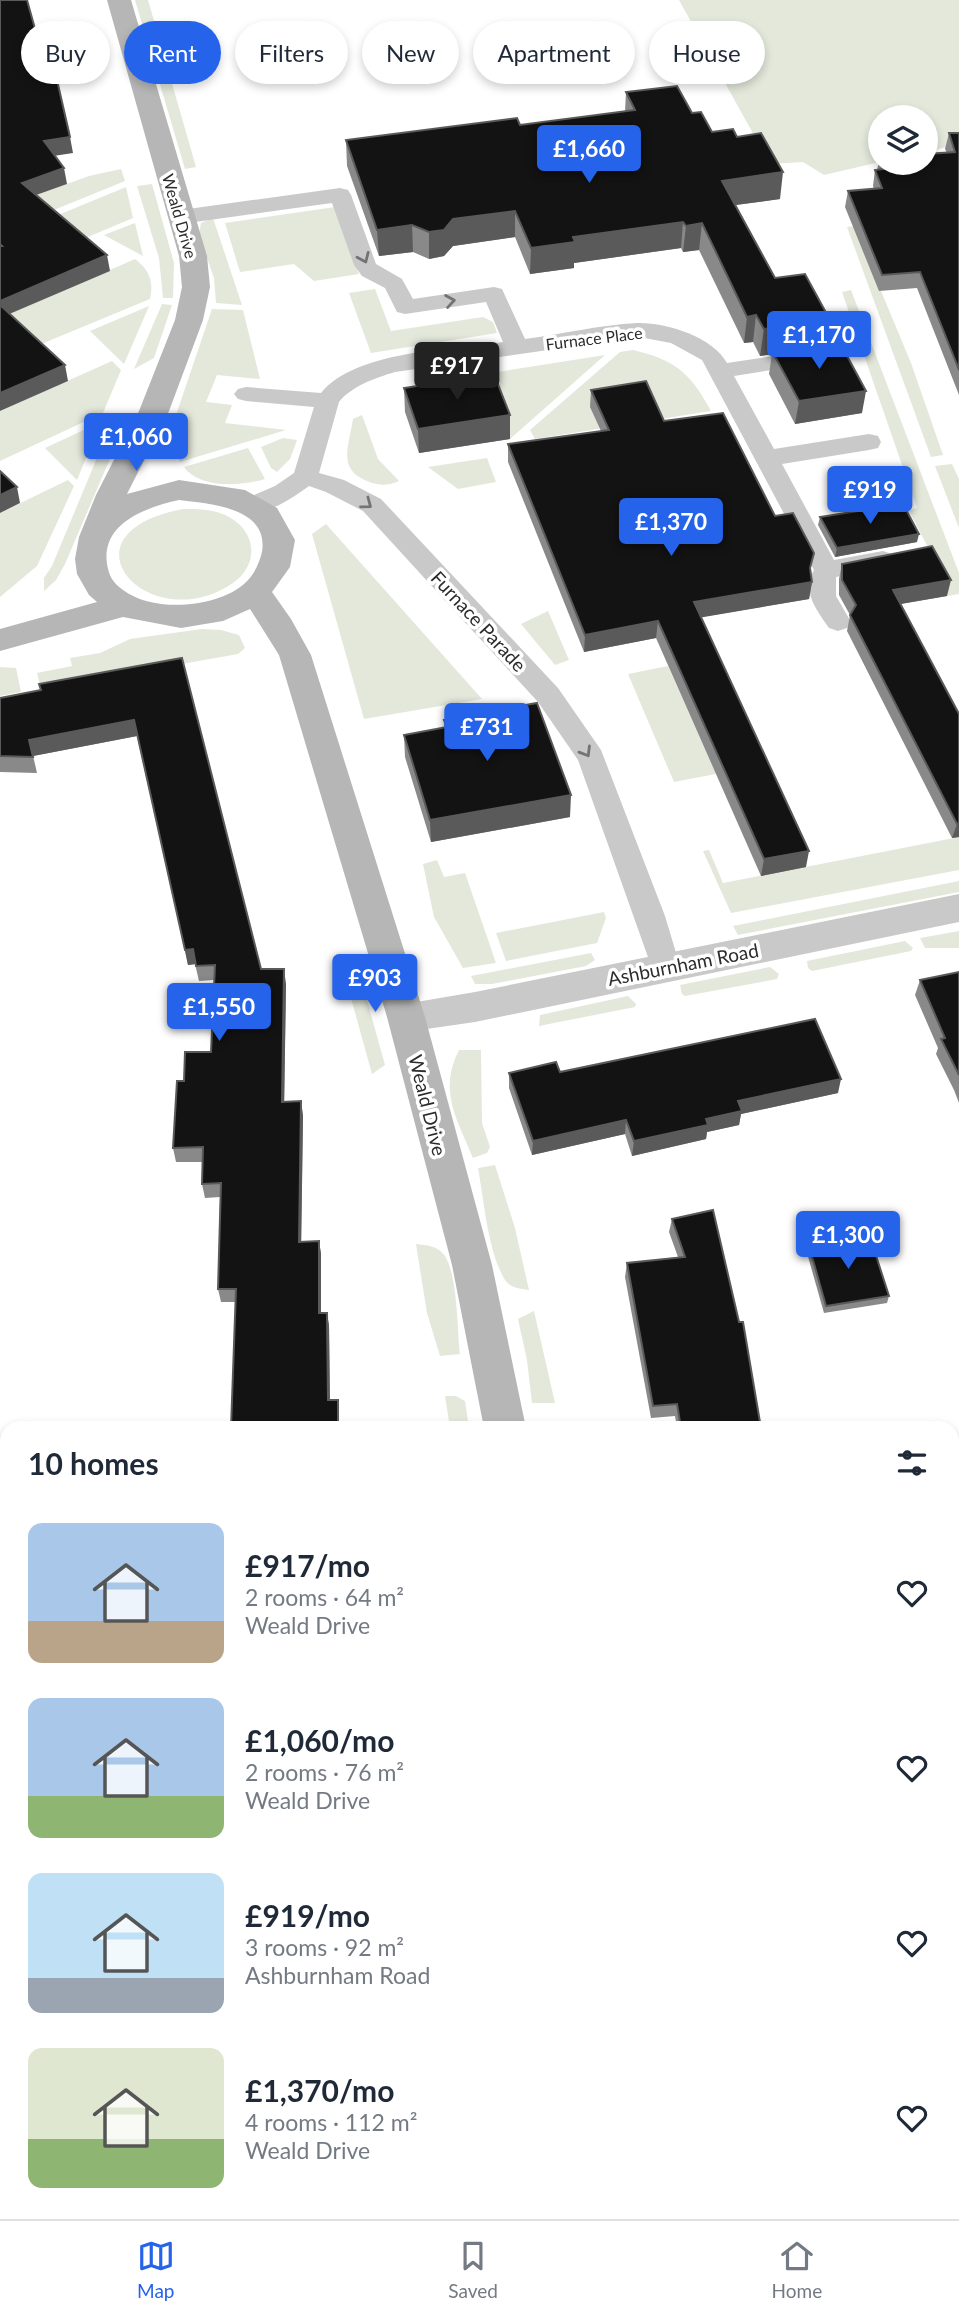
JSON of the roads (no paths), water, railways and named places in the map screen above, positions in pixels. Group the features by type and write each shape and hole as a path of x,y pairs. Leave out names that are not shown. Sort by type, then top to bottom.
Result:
{"street":[{"name":"Weald Drive","path":"94,537 111,495 146,429 194,304 196,287 194,263 119,0"},
{"path":"146,429 167,473 207,490 232,495 254,505 271,519 279,537 280,556 272,576 256,593 233,606 205,615 176,618 148,614 123,606 104,592 92,575 89,556 94,537 127,505 167,473"},
{"name":"Weald Drive","path":"256,593 280,627 295,655 406,1017 472,1265 504,1421"},
{"path":"0,639 123,606"},
{"name":"Ashburnham Road","path":"406,1017 475,1007 959,908"}],"lane":[{"path":"181,217 340,195 365,265 370,271 394,284 405,307 494,294 517,348"},
{"name":"Furnace Place","path":"327,401 346,382 365,373 394,365 625,331 651,331 678,337 703,348 711,355 827,570"},
{"path":"721,371 831,355"},
{"path":"246,394 327,401 320,433 305,477 284,492 254,505"},
{"path":"767,458 869,442"},
{"name":"Furnace Parade","path":"305,477 335,486 372,505 548,695 590,757 599,777 666,967"},
{"path":"838,622 819,590 820,579 827,570 904,556"}]}
